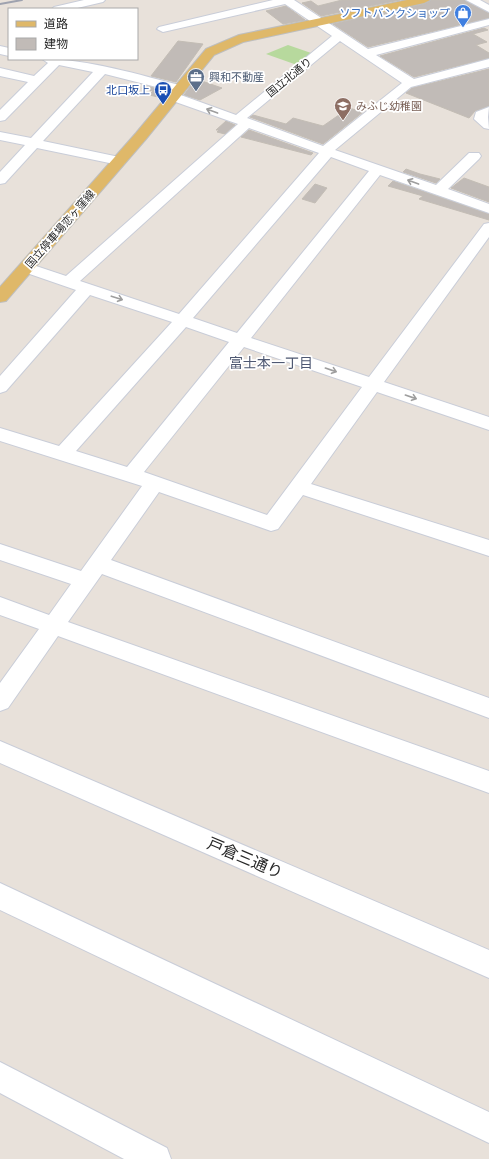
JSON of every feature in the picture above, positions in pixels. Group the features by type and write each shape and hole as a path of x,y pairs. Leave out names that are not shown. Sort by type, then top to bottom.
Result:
{"main road":[{"name":"国立停車場恋ヶ窪線","path":"0,297 215,48 239,39 424,0"}],"street":[{"path":"62,8 98,0"},
{"path":"163,29 287,0 414,84 489,63"},
{"path":"472,0 489,9"},
{"path":"368,53 489,22"},
{"name":"国立北通り","path":"70,282 242,121 340,35"},
{"path":"0,117 37,80 52,60 102,70 177,93 242,121 489,209"},
{"path":"0,180 102,70"},
{"path":"0,72 37,80"},
{"path":"64,454 183,320 326,151 410,82"},
{"path":"489,111 481,115 481,119 489,125"},
{"path":"0,136 36,142 119,161"},
{"path":"438,191 474,156"},
{"path":"130,476 378,169"},
{"path":"0,434 271,524 489,227"},
{"path":"26,268 242,339 489,424"},
{"path":"0,387 87,288"},
{"path":"0,701 154,484"},
{"path":"299,487 489,548"},
{"path":"0,552 86,581"},
{"path":"98,564 489,708"},
{"path":"0,606 489,782"},
{"name":"戸倉三通り","path":"0,752 489,964"},
{"path":"0,896 489,1128"},
{"path":"0,1077 156,1159"}],"green space":[{"path":"288,45 314,54 297,65 266,54"}],"building":[{"path":"342,0 400,0 321,16 302,3 311,1 318,6"},
{"path":"431,0 465,0 489,13 489,18 368,47 333,24 424,4"},
{"path":"286,6 305,20 283,24 266,11"},
{"path":"484,28 488,30 473,34 487,42 476,45 489,53 489,58 414,77 380,56"},
{"path":"178,41 203,44 176,82 151,76"},
{"path":"489,69 489,106 475,111 469,118 406,93 412,88"},
{"path":"196,79 222,88 200,100 184,95"},
{"path":"144,85 169,92 163,98 149,95 153,91 142,89"},
{"path":"349,108 363,112 323,144 250,117 253,115 286,124 293,118 323,126"},
{"path":"226,121 235,125 225,134 217,132 219,130 216,130"},
{"path":"249,130 313,153 311,155 241,137"},
{"path":"406,169 440,179 436,183 403,172"},
{"path":"464,178 489,187 489,202 451,188"},
{"path":"393,181 489,214 489,220 419,199 423,196 388,186"},
{"path":"315,184 327,188 315,203 302,199"}],"railway":[{"path":"0,4 22,0"}],"place":[{"name":"ソフトバンクショップ","path":"463,28"},
{"name":"興和不動産","path":"196,92"},
{"name":"北口坂上","path":"163,105"},
{"name":"みふじ幼稚園","path":"343,121"}],"district":[{"name":"富士本一丁目","path":"271,363"}]}
